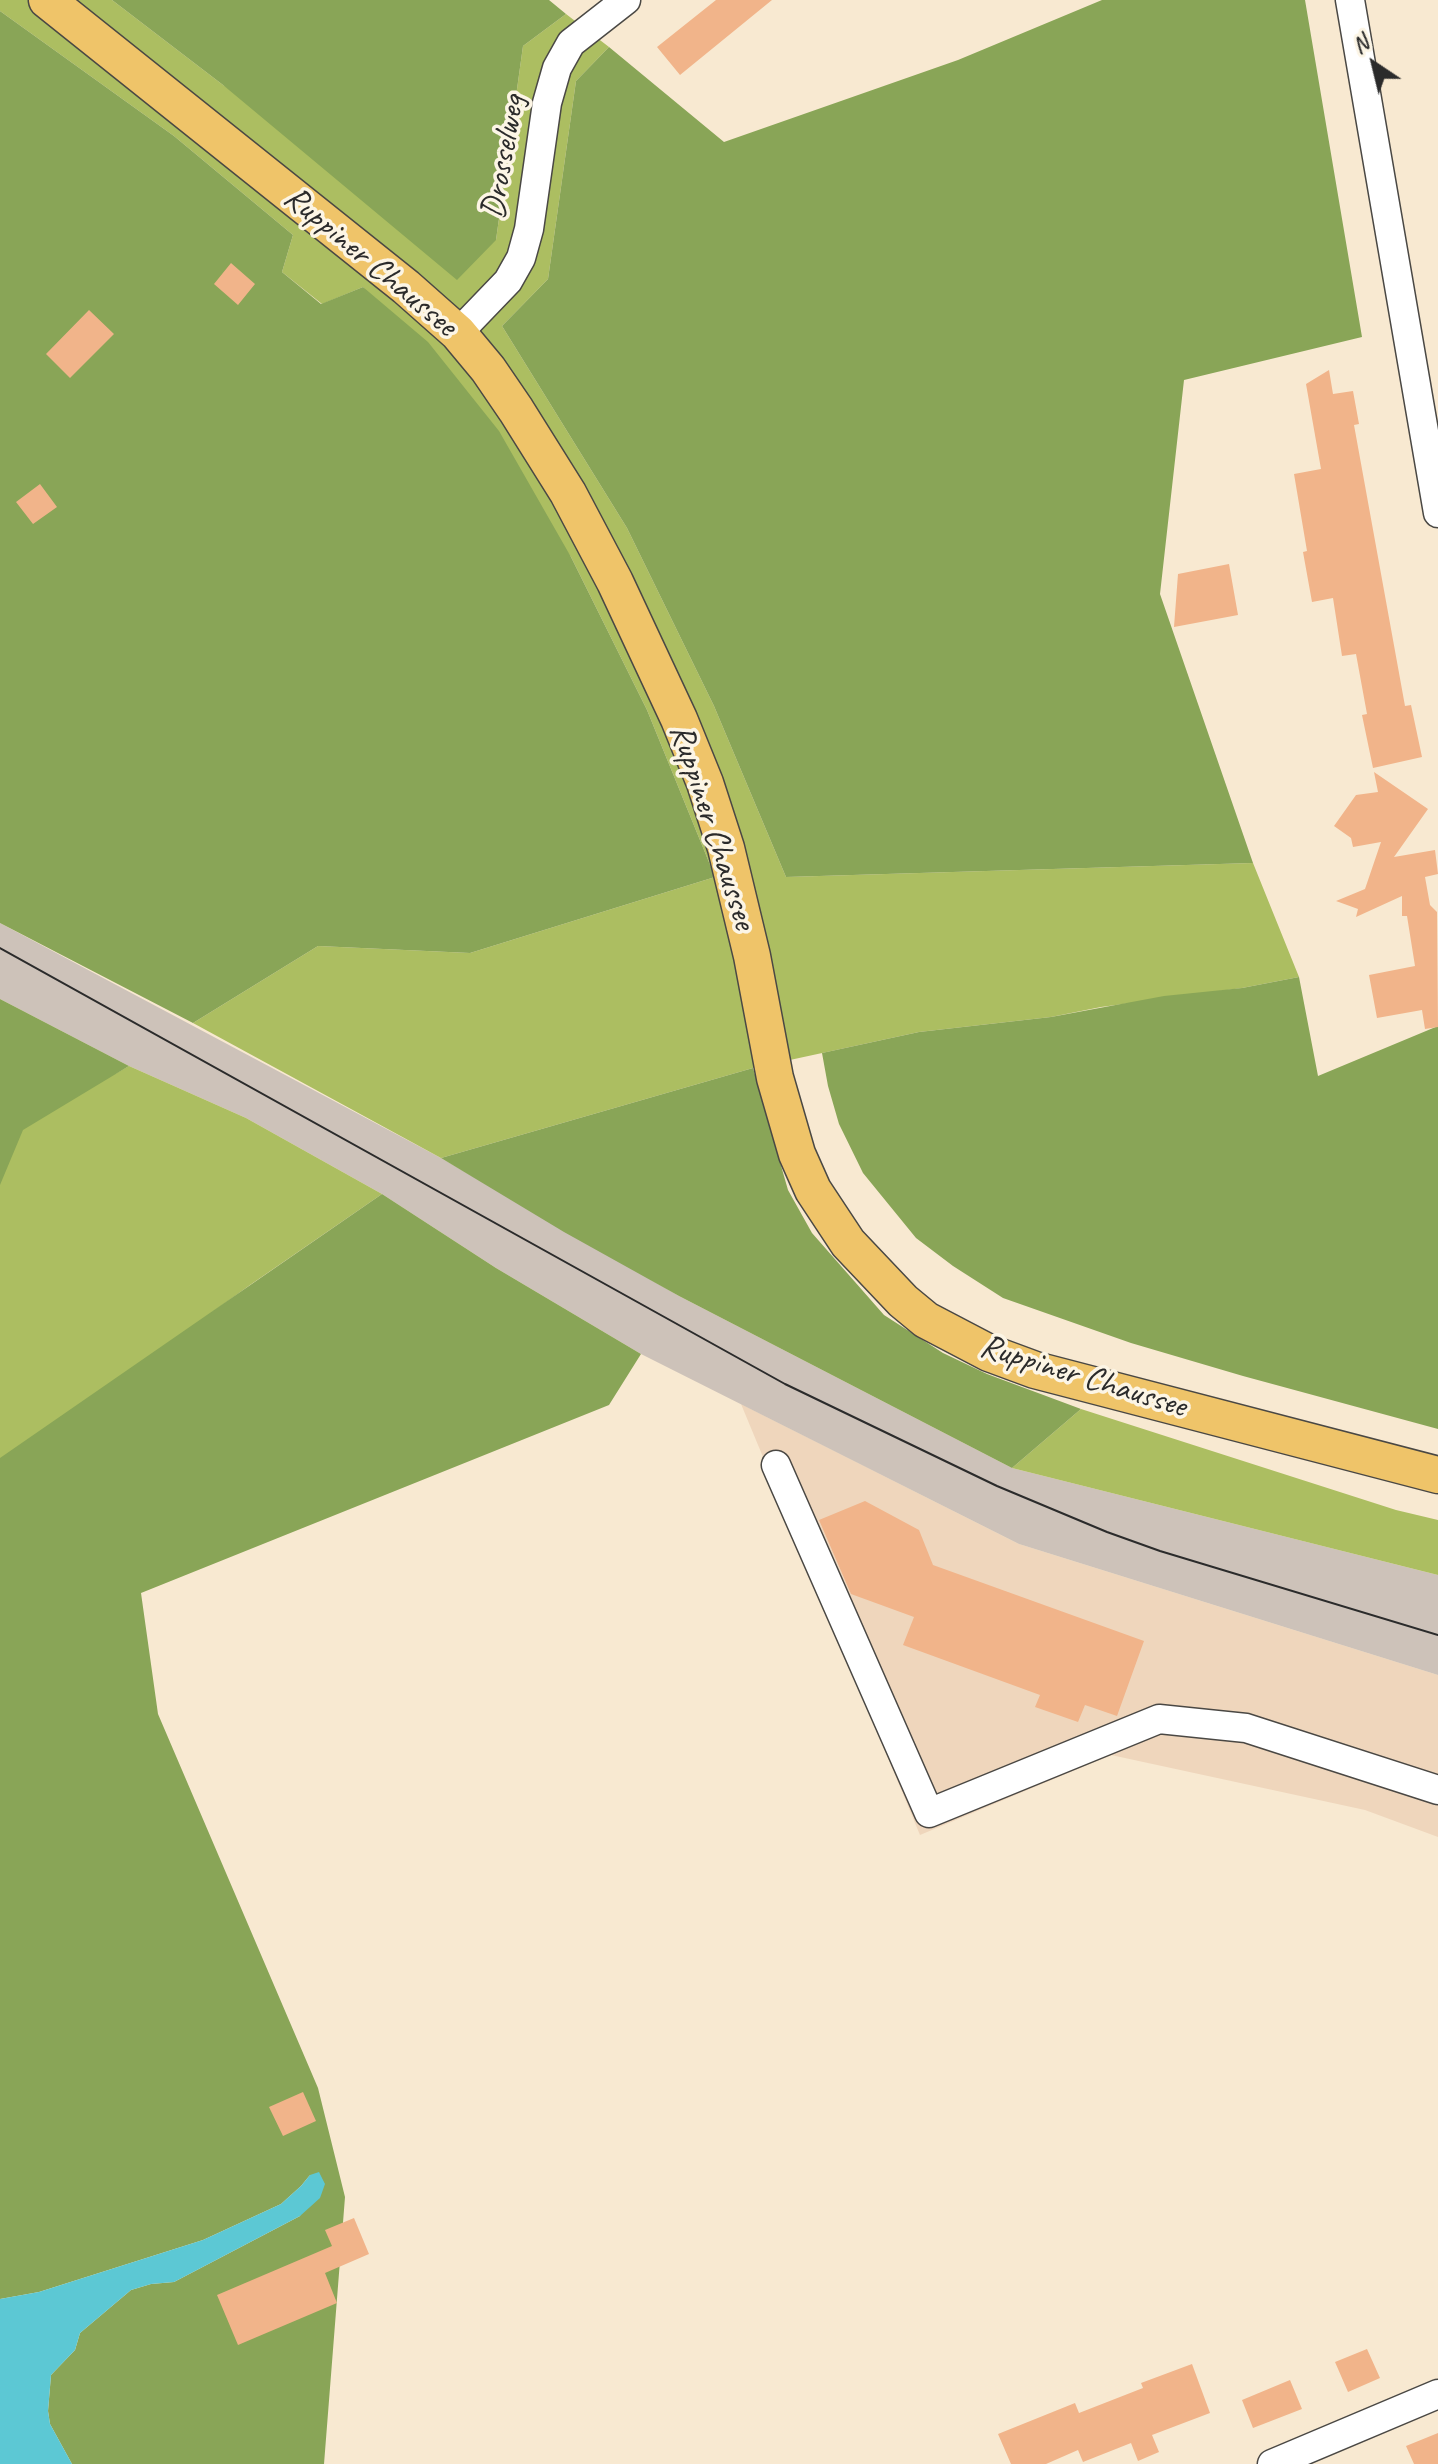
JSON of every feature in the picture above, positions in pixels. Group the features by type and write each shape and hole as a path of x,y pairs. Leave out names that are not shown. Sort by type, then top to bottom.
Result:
{"main road":[{"name":"Ruppiner Chaussee","path":"47,0 406,287 458,333 495,379 568,493 615,582 679,719 705,783 726,848 752,956 775,1078 797,1154 813,1190 848,1243 903,1301 926,1320 954,1336 1035,1370 1438,1475"}],"street":[{"path":"1350,0 1438,513"},
{"name":"Drosselweg","path":"458,333 508,281 521,258 529,229 547,103 557,68 571,43 609,4"},
{"path":"776,1465 929,1813 1159,1719 1246,1728 1438,1790"},
{"path":"1272,2464 1438,2394"}],"shaded area":[{"path":"0,923 441,1158 679,1296 1012,1468 1438,1575 1438,1675 1019,1544 641,1354 496,1268 382,1194 246,1118 129,1066 0,999"},
{"path":"741,1404 1019,1544 1438,1675 1438,1837 1365,1810 1111,1755 920,1835"}],"green space":[{"path":"0,0 112,0 223,85 496,240 523,46 566,14 609,47 576,81 548,279 502,326 627,528 714,706 786,877 1253,863 1299,977 1051,1017 919,1032 753,1068 441,1158 193,1023 318,946 470,953 715,877 647,710 571,557 363,287 322,304 282,272 293,235 174,136 0,11"},
{"path":"112,0 549,0 566,14 523,46 496,240 457,280 223,85"},
{"path":"1102,0 1305,0 1362,337 1184,380 1160,594 1253,863 786,877 714,706 627,528 502,326 548,279 576,81 609,47 724,142 958,60"},
{"path":"0,11 174,136 293,235 282,272 321,304 363,287 428,342 499,431 571,557 647,710 715,877 470,953 318,946 193,1023 0,923"},
{"path":"1299,977 1318,1076 1438,1026 1438,1429 1131,1343 1003,1298 916,1238 863,1173 839,1124 828,1086 822,1053 919,1032 1051,1017 1164,996 1242,988"},
{"path":"0,999 129,1066 23,1130 0,1185"},
{"path":"0,1010 115,1074 129,1066 246,1118 382,1194 250,1285 0,1466"},
{"path":"753,1068 788,1190 812,1233 884,1315 943,1353 987,1374 1081,1409 1012,1468 679,1296 441,1158"},
{"path":"382,1194 496,1268 641,1354 609,1405 141,1593 158,1714 318,2088 345,2197 324,2464 72,2464 50,2424 48,2411 51,2375 75,2350 80,2333 131,2290 174,2282 300,2216 310,2175 281,2204 203,2240 39,2292 0,2299 0,1458"},
{"path":"1081,1409 1396,1510 1438,1520 1438,1575 1012,1468"}],"water":[{"path":"319,2172 325,2184 320,2198 300,2216 174,2282 131,2290 80,2333 75,2350 51,2375 48,2411 50,2424 72,2464 0,2464 0,2299 39,2292 203,2240 281,2204 310,2175"}],"building":[{"path":"716,0 772,0 680,75 657,47"},
{"path":"231,263 255,284 238,305 214,284"},
{"path":"89,310 114,334 70,378 46,354"},
{"path":"1329,370 1333,394 1353,391 1359,424 1354,425 1405,706 1411,705 1422,757 1373,768 1362,715 1367,714 1356,654 1342,656 1333,598 1312,602 1294,474 1321,469 1306,384"},
{"path":"40,484 57,507 33,524 16,502"},
{"path":"1229,564 1238,615 1174,627 1178,574"},
{"path":"1374,772 1428,809 1394,857 1435,850 1438,874 1425,877 1430,905 1437,912 1438,1027 1425,1029 1422,1010 1377,1018 1369,975 1415,966 1407,916 1402,916 1402,896 1356,917 1358,909 1336,901 1365,889 1381,842 1353,847 1351,838 1334,826 1356,795 1378,792"},
{"path":"865,1501 919,1530 933,1565 1144,1641 1117,1716 1085,1705 1078,1722 1035,1707 1040,1695 903,1645 914,1617 851,1594 819,1520"},
{"path":"303,2092 316,2121 283,2136 269,2107"},
{"path":"354,2218 369,2254 325,2273 337,2303 238,2345 217,2295 332,2246 325,2230"},
{"path":"1367,2349 1380,2378 1348,2392 1335,2362"},
{"path":"1192,2364 1210,2413 1152,2435 1159,2452 1138,2461 1131,2443 1083,2462 1078,2450 1046,2464 1011,2464 998,2434 1075,2403 1079,2413 1143,2388 1141,2383"},
{"path":"1290,2380 1302,2409 1253,2428 1242,2400"},
{"path":"1438,2433 1438,2464 1414,2464 1406,2446"}],"tram line":[{"path":"0,948 785,1384 997,1486 1160,1551 1438,1635"}]}
